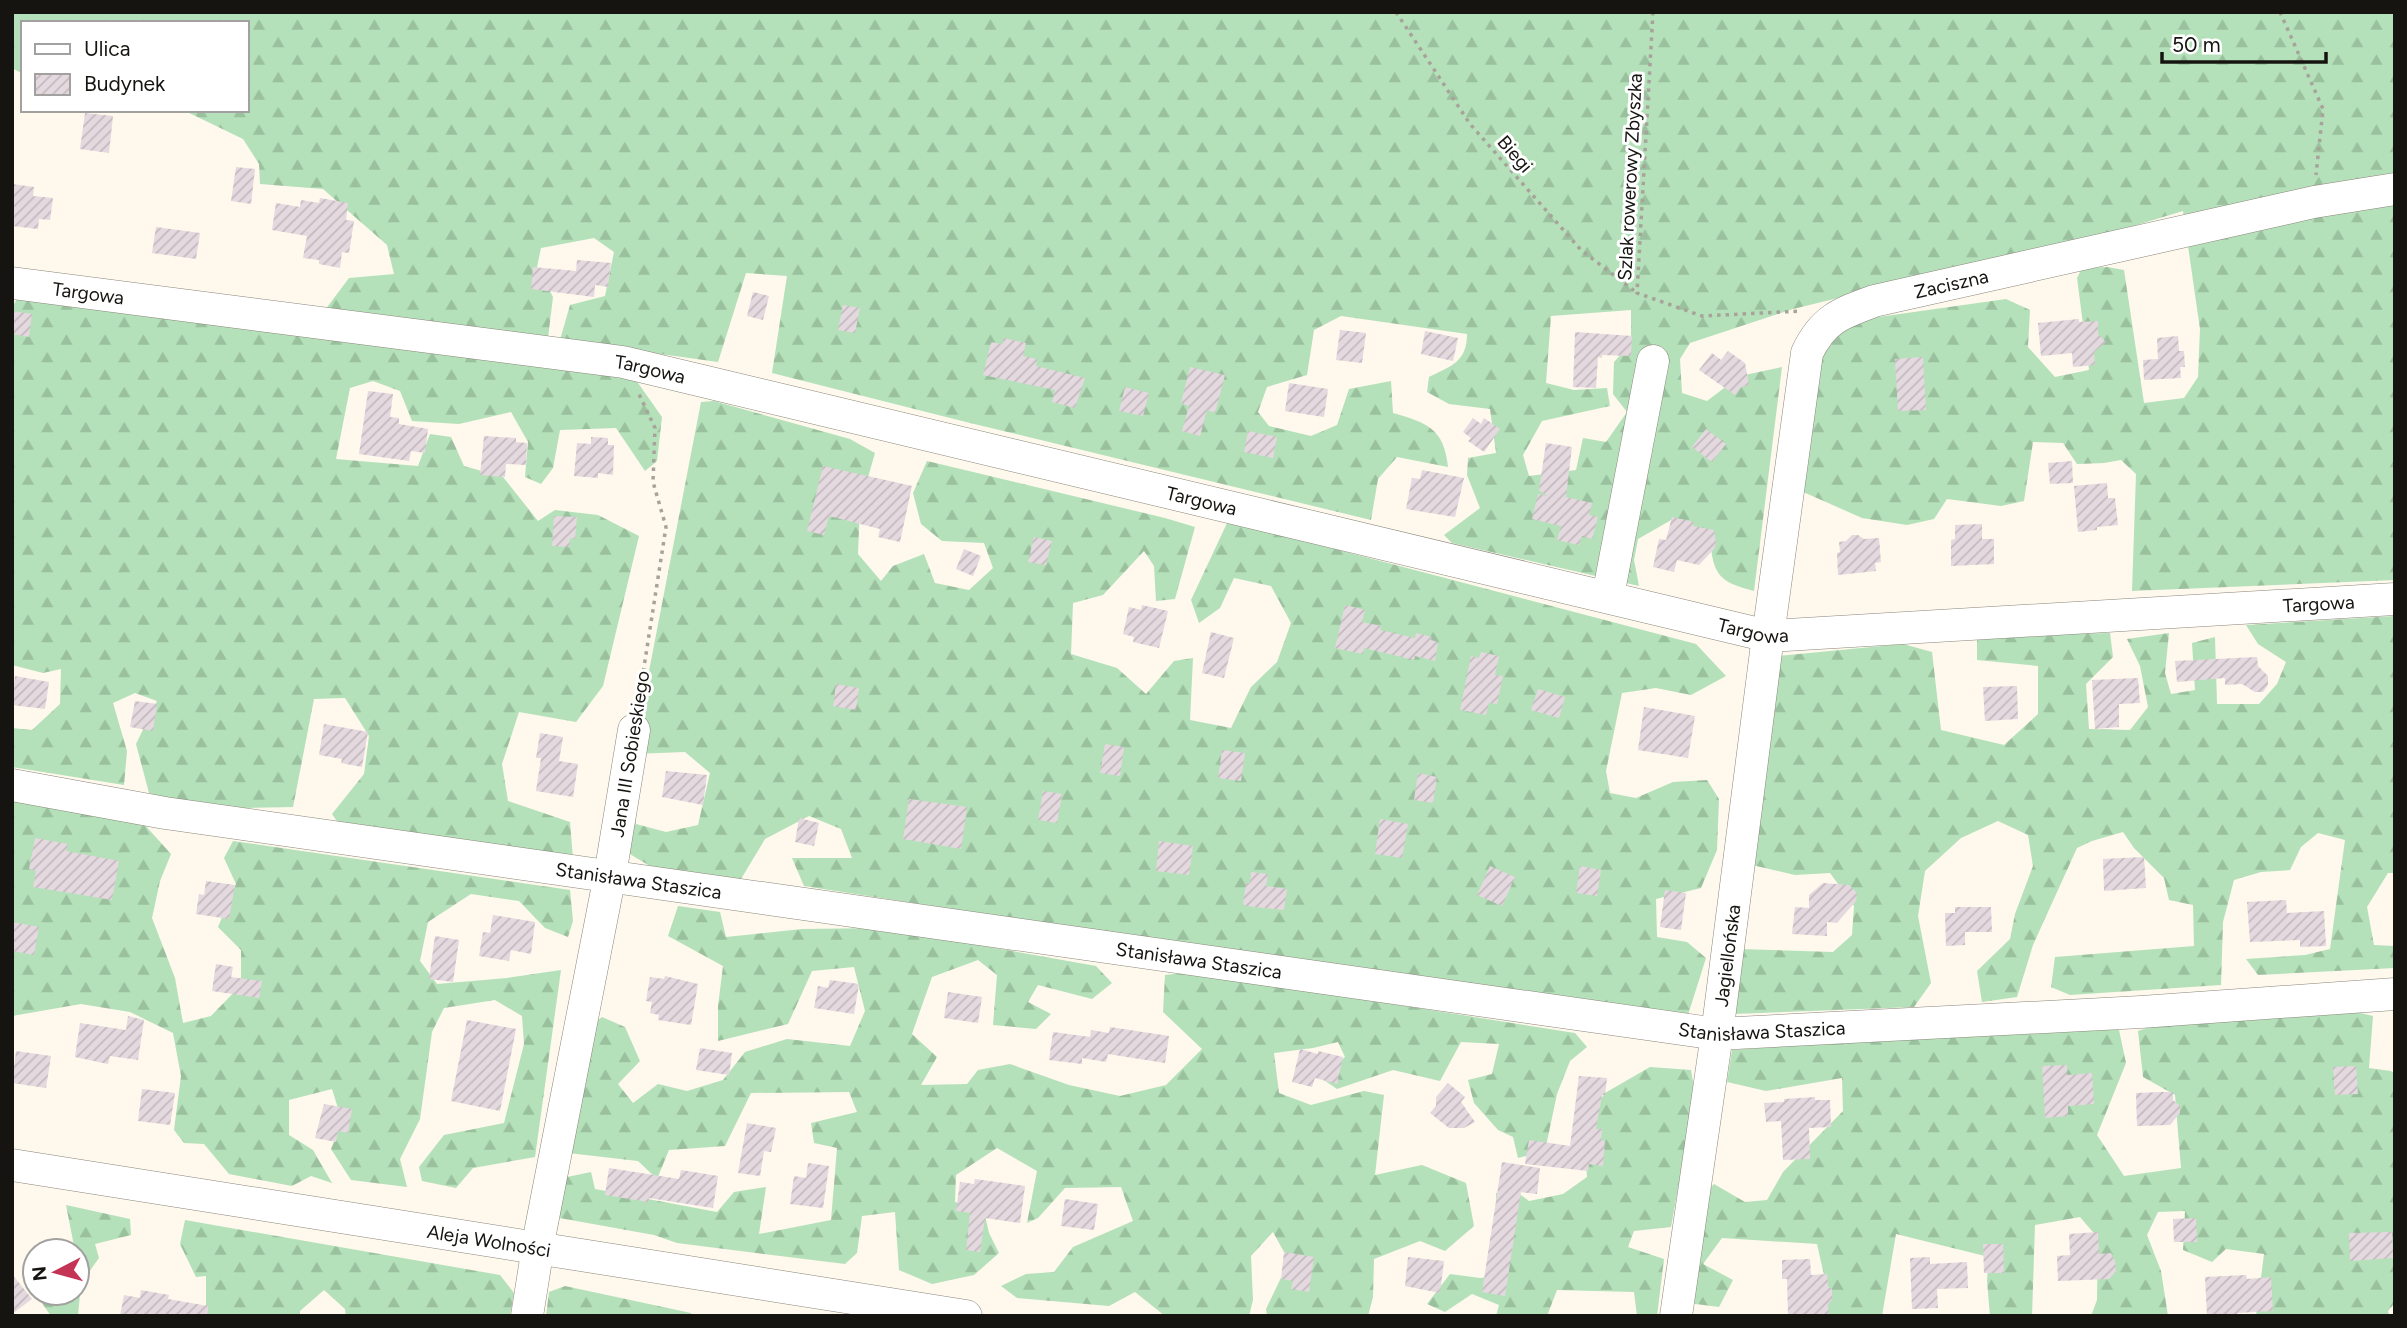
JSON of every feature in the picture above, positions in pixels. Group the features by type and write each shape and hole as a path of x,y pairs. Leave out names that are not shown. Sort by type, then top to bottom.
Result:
{"street":[{"name":"Zaciszna","path":"1768,636 1807,353 1815,336 1836,316 1874,301 2314,202 2395,189"},
{"name":"Targowa","path":"12,283 623,362 1768,636 2395,599"},
{"path":"1608,596 1653,361"},
{"name":"Jagiellońska","path":"1676,1316 1717,1034 1768,636"},
{"name":"Jana III Sobieskiego","path":"527,1316 537,1249 610,875 634,730"},
{"name":"Stanisława Staszica","path":"12,785 165,813 1717,1034 2141,1012 2395,993"},
{"name":"Aleja Wolności","path":"12,1165 966,1316"}],"path":[{"name":"Biegi","path":"1396,12 1470,124 1581,250 1637,293"},
{"name":"Szlak rowerowy Zbyszka","path":"1653,12 1637,293 1702,316 1811,311"},
{"path":"2280,12 2323,109 2314,202"},
{"name":"Jana III Sobieskiego","path":"623,362 655,428 653,482 666,527 634,730"}],"green space":[{"path":"12,12 2395,12 2395,580 2132,591 2136,474 2121,460 2077,464 2063,443 2033,442 2024,501 2001,506 1947,499 1934,519 1907,525 1862,518 1801,491 1808,367 1850,321 2006,299 2030,310 2028,347 2055,377 2089,370 2077,278 2082,268 2107,267 2124,270 2144,403 2184,398 2198,377 2200,329 2183,211 2130,227 1793,309 1690,343 1680,359 1682,393 1707,401 1740,376 1782,367 1754,591 1725,580 1713,560 1710,538 1673,519 1638,539 1634,560 1639,586 1452,543 1444,535 1480,508 1467,475 1468,458 1496,453 1490,409 1449,404 1427,392 1429,377 1451,366 1461,357 1467,334 1341,316 1314,330 1307,375 1267,387 1258,412 1269,426 1311,436 1337,425 1349,389 1391,381 1393,413 1424,424 1438,435 1448,467 1397,457 1378,479 1371,520 772,373 787,276 746,273 718,362 560,340 570,305 605,296 614,252 594,238 541,248 537,267 553,297 548,338 325,310 349,278 394,274 387,245 323,189 260,184 259,164 243,139 187,112 248,112 248,21 21,21 21,73 12,68","holes":["1631,310 1631,344 1614,362 1613,394 1627,412 1606,442 1583,438 1576,470 1529,476 1523,455 1542,421 1610,406 1607,388 1574,390 1546,383 1551,316"]},
{"path":"17,298 631,373 662,417 657,461 645,471 616,428 560,430 553,468 541,484 525,477 528,442 511,412 459,424 412,421 400,391 373,381 350,388 336,459 418,466 430,434 451,437 464,466 503,477 538,521 555,510 598,515 639,536 603,686 576,722 519,712 502,764 508,801 570,822 573,859 343,830 332,814 364,774 369,736 345,698 314,699 293,807 201,809 149,793 136,744 157,701 135,693 113,703 127,751 124,785 12,767 12,728 32,730 60,704 61,669 43,673 12,665 12,309"},
{"path":"714,401 850,439 875,453 860,505 858,554 881,581 893,566 924,554 935,583 969,590 993,568 984,543 942,541 921,524 913,493 927,461 1195,527 1175,599 1156,601 1154,566 1144,551 1103,595 1073,603 1071,654 1117,668 1146,694 1174,661 1193,658 1190,720 1231,728 1251,687 1277,662 1291,623 1271,586 1234,578 1220,608 1199,623 1191,600 1228,521 1696,644 1726,676 1691,695 1656,688 1622,693 1606,771 1610,793 1636,798 1673,782 1707,780 1719,799 1717,850 1701,888 1656,899 1657,937 1687,942 1706,958 1687,1018 1176,944 804,886 792,858 852,858 841,829 809,816 765,839 741,879 665,875 618,847 630,792 636,824 666,832 698,825 710,773 685,752 633,754 701,402"},
{"path":"2395,616 2395,873 2388,873 2367,907 2374,945 2395,946 2395,968 2258,975 2246,959 2305,955 2330,949 2345,840 2318,833 2301,847 2290,870 2261,872 2234,880 2223,922 2221,985 2070,995 2051,987 2055,957 2194,946 2193,905 2169,900 2164,878 2134,848 2123,832 2077,848 2033,945 2017,997 1982,1002 1977,971 2010,939 2015,914 2033,866 2028,835 1998,821 1961,838 1925,871 1918,916 1931,983 1914,1007 1733,1014 1739,949 1833,952 1852,935 1854,906 1830,873 1795,875 1752,865 1778,656 1903,644 1932,652 1941,730 2004,745 2038,714 2038,666 1977,660 1977,636 2110,633 2113,657 2086,684 2089,729 2130,730 2148,707 2140,666 2127,639 2169,633 2165,673 2171,694 2195,690 2192,643 2215,637 2217,704 2259,704 2277,684 2286,662 2258,644 2246,625"},
{"path":"12,797 143,823 171,854 160,881 152,918 175,978 183,1023 211,1016 241,985 241,950 218,927 236,884 224,858 233,841 570,890 573,921 568,937 545,928 519,901 471,894 428,922 420,961 437,984 561,970 535,1157 473,1168 456,1188 422,1181 419,1167 444,1135 504,1123 524,1044 522,1016 495,1000 444,1008 432,1032 420,1119 400,1159 407,1187 351,1180 331,1149 342,1121 332,1089 289,1100 289,1135 313,1150 332,1183 311,1176 292,1186 229,1174 204,1144 184,1143 174,1130 181,1076 173,1033 130,1012 81,1004 12,1016"},
{"path":"678,906 720,912 726,937 802,929 883,928 1096,966 1112,983 1092,999 1038,985 1028,1002 1051,1014 1036,1029 993,1025 997,975 978,960 932,977 912,1034 937,1057 921,1085 967,1084 978,1070 1010,1064 1069,1085 1120,1096 1166,1085 1202,1049 1163,1012 1165,975 1192,972 1575,1033 1587,1047 1570,1061 1557,1094 1545,1151 1518,1158 1513,1137 1498,1130 1474,1103 1468,1080 1492,1074 1499,1044 1461,1042 1440,1081 1393,1070 1337,1089 1321,1078 1345,1057 1338,1042 1274,1053 1279,1093 1311,1105 1364,1091 1384,1095 1375,1175 1422,1165 1466,1183 1474,1226 1445,1251 1420,1241 1374,1259 1373,1297 1368,1316 1267,1316 1266,1309 1289,1261 1273,1232 1251,1256 1253,1300 1249,1316 1165,1316 1135,1292 1109,1306 1017,1298 1001,1286 1026,1274 1054,1272 1073,1247 1133,1221 1121,1187 1065,1188 1038,1218 1027,1223 1037,1171 997,1148 956,1175 955,1202 983,1207 989,1233 999,1253 974,1275 932,1284 899,1270 895,1212 862,1216 857,1253 845,1264 677,1243 654,1235 554,1217 567,1177 591,1172 595,1189 717,1212 734,1192 766,1187 759,1234 831,1220 837,1148 814,1143 811,1123 857,1112 849,1092 751,1093 725,1146 669,1150 657,1179 638,1161 568,1153 585,1030 602,1017 625,1027 640,1061 618,1084 633,1103 658,1084 687,1091 723,1080 745,1052 787,1039 850,1046 865,1011 854,967 812,971 788,1024 718,1041 718,1006 723,966 668,936"},
{"path":"2344,1009 2373,1016 2369,1068 2395,1074 2395,1303 2388,1311 2389,1316 2256,1316 2264,1254 2226,1249 2212,1262 2183,1250 2185,1211 2158,1212 2147,1235 2161,1271 2168,1316 2091,1316 2097,1300 2098,1238 2080,1217 2035,1225 2032,1316 1990,1316 1987,1281 1989,1257 1896,1234 1882,1316 1820,1316 1829,1297 1817,1244 1722,1238 1703,1264 1733,1280 1719,1307 1688,1303 1703,1195 1714,1184 1745,1202 1767,1200 1783,1172 1843,1111 1842,1078 1766,1091 1727,1082 1732,1050 2077,1025 2119,1030 2126,1063 2097,1135 2124,1176 2181,1168 2175,1095 2143,1077 2138,1031 2162,1023"},
{"path":"1650,1067 1691,1070 1695,1094 1671,1227 1634,1231 1628,1247 1664,1259 1657,1316 1637,1316 1634,1292 1557,1290 1547,1316 1496,1316 1499,1305 1472,1294 1445,1312 1427,1304 1450,1274 1480,1278 1498,1276 1496,1193 1514,1190 1529,1201 1563,1194 1587,1177 1583,1116 1594,1109 1605,1093"},
{"path":"66,1205 130,1219 131,1235 95,1244 99,1258 91,1269 91,1237 72,1237"},
{"path":"185,1220 500,1275 514,1293 510,1316 346,1316 345,1309 324,1290 300,1311 300,1316 206,1316 206,1276 196,1277 180,1244"},
{"path":"565,1286 691,1313 692,1316 546,1316 549,1292"},
{"path":"45,1307 79,1307 78,1316 51,1316"}],"building":[{"path":"85,113 113,116 109,153 80,149"},
{"path":"236,167 255,169 251,204 231,201"},
{"path":"12,184 34,187 33,196 53,198 50,220 39,219 38,229 12,226"},
{"path":"320,198 348,203 346,220 354,221 349,253 342,252 340,268 319,264 319,260 303,258 307,236 272,230 276,203 300,207 301,200 319,203"},
{"path":"156,227 200,233 196,259 152,253"},
{"path":"577,260 611,263 608,287 595,285 594,297 531,289 533,267 576,271"},
{"path":"753,292 769,296 763,320 747,316"},
{"path":"843,305 860,308 855,333 838,330"},
{"path":"12,311 32,314 29,337 12,334"},
{"path":"2079,319 2079,322 2098,321 2098,334 2106,342 2094,352 2095,365 2073,367 2072,353 2041,356 2038,323"},
{"path":"1340,330 1366,333 1362,363 1336,360"},
{"path":"1425,331 1458,338 1453,361 1421,354"},
{"path":"1575,332 1632,336 1631,356 1598,357 1596,388 1573,387"},
{"path":"2178,336 2179,351 2184,351 2185,367 2180,367 2181,378 2144,380 2143,360 2158,359 2157,338"},
{"path":"1004,338 1026,343 1023,356 1037,359 1036,366 1085,378 1075,408 1052,402 1055,390 983,375 991,342 1002,344"},
{"path":"1728,351 1745,363 1749,385 1741,387 1735,395 1699,370 1712,353 1721,360"},
{"path":"1923,357 1926,410 1898,411 1895,359"},
{"path":"1190,367 1225,375 1215,413 1207,410 1200,436 1182,431 1189,406 1181,403"},
{"path":"1289,383 1328,389 1324,417 1285,411"},
{"path":"1125,387 1149,393 1143,416 1119,411"},
{"path":"368,391 393,394 390,417 399,418 399,424 428,429 425,453 411,451 409,461 359,454"},
{"path":"1473,418 1481,424 1484,418 1500,429 1484,452 1468,441 1471,438 1463,432"},
{"path":"1706,429 1726,444 1712,462 1692,447"},
{"path":"1248,431 1277,437 1273,458 1244,452"},
{"path":"484,436 516,438 516,442 527,443 526,465 506,464 505,477 480,475"},
{"path":"591,437 608,438 608,445 614,445 613,475 598,473 598,478 574,476 577,443 591,444"},
{"path":"1546,443 1572,447 1566,497 1592,503 1589,515 1598,517 1592,539 1582,536 1579,545 1557,540 1561,526 1532,519 1538,494 1547,496 1539,490"},
{"path":"2072,461 2073,483 2050,484 2048,463"},
{"path":"823,466 912,486 900,542 878,537 880,529 829,516 824,535 807,531"},
{"path":"1422,470 1464,478 1455,517 1406,509 1412,478 1420,479"},
{"path":"2107,483 2108,498 2115,498 2118,525 2078,532 2074,486"},
{"path":"554,516 577,517 575,539 570,538 569,547 552,546"},
{"path":"1672,517 1694,522 1693,526 1714,530 1714,549 1699,565 1677,560 1674,572 1653,567 1659,539 1666,540"},
{"path":"1982,524 1982,539 1994,539 1994,564 1951,566 1951,540 1955,539 1955,525"},
{"path":"1852,535 1864,539 1879,538 1881,562 1875,563 1876,571 1838,575 1839,542 1846,541"},
{"path":"1034,537 1052,541 1046,565 1028,562"},
{"path":"964,549 981,556 973,576 956,569"},
{"path":"1142,605 1168,611 1159,648 1133,642 1134,637 1123,634 1129,607 1141,610"},
{"path":"1345,605 1365,610 1362,622 1381,626 1380,630 1415,638 1416,633 1432,637 1431,640 1438,642 1435,661 1415,656 1414,660 1364,648 1363,654 1335,648"},
{"path":"1211,632 1234,638 1224,678 1202,673"},
{"path":"1481,652 1499,656 1495,675 1503,676 1497,704 1489,703 1486,715 1460,710 1471,656 1479,658"},
{"path":"2257,657 2258,666 2268,676 2268,685 2263,692 2255,692 2242,684 2225,685 2225,678 2177,682 2175,661"},
{"path":"15,676 49,682 45,709 12,705"},
{"path":"2138,678 2140,703 2119,704 2119,727 2095,729 2092,680"},
{"path":"836,684 859,688 856,710 833,706"},
{"path":"2017,686 2018,719 1985,721 1983,687"},
{"path":"1538,689 1565,697 1559,718 1531,710"},
{"path":"135,701 157,704 153,731 130,727"},
{"path":"1644,707 1695,716 1688,758 1638,750"},
{"path":"324,724 368,732 362,767 341,763 342,759 319,755"},
{"path":"540,733 563,737 559,761 578,764 573,797 536,791 541,758 536,758"},
{"path":"1105,744 1124,747 1120,776 1100,773"},
{"path":"1222,750 1245,753 1241,781 1218,778"},
{"path":"666,771 707,775 703,805 662,797"},
{"path":"1418,773 1437,777 1433,803 1414,800"},
{"path":"1043,791 1062,794 1057,823 1038,820"},
{"path":"909,799 967,807 961,849 903,839"},
{"path":"799,818 819,823 814,846 795,842"},
{"path":"1380,819 1408,824 1402,858 1375,854"},
{"path":"35,838 68,844 66,851 119,861 112,900 33,887 36,871 29,869"},
{"path":"1159,841 1193,846 1189,875 1156,871"},
{"path":"2144,857 2146,888 2104,891 2103,859"},
{"path":"1490,866 1515,877 1502,906 1477,895"},
{"path":"1580,866 1601,870 1597,896 1576,893"},
{"path":"1251,872 1268,874 1266,886 1287,889 1284,910 1243,904 1246,883 1250,883"},
{"path":"206,881 235,885 229,919 196,914 199,894 204,895"},
{"path":"1823,883 1849,885 1857,893 1856,901 1837,923 1827,922 1827,936 1792,934 1795,907 1809,908 1809,895"},
{"path":"1665,890 1686,893 1681,930 1660,927"},
{"path":"2286,900 2287,913 2324,911 2326,946 2300,947 2300,940 2250,942 2247,902"},
{"path":"1955,907 1991,907 1992,932 1965,932 1965,945 1946,946 1945,913 1955,913"},
{"path":"493,915 535,922 531,954 511,950 509,961 479,956 483,932 490,933"},
{"path":"12,922 39,927 34,955 12,951"},
{"path":"435,936 459,940 453,982 429,979"},
{"path":"216,964 233,967 231,977 262,981 259,998 212,991"},
{"path":"665,976 698,984 691,1025 658,1020 659,1015 650,1013 652,1002 646,1001 650,977 664,979"},
{"path":"830,980 859,984 854,1014 814,1008 818,986 828,988"},
{"path":"948,992 982,997 978,1023 944,1018"},
{"path":"128,1016 144,1020 138,1060 110,1056 108,1064 75,1057 80,1023 126,1030"},
{"path":"467,1020 516,1029 500,1111 451,1101"},
{"path":"1110,1027 1169,1036 1165,1063 1108,1054 1106,1062 1082,1058 1082,1064 1049,1060 1053,1032 1090,1037 1091,1030 1109,1033"},
{"path":"700,1048 732,1053 729,1075 696,1070"},
{"path":"1300,1049 1343,1057 1337,1084 1315,1078 1312,1087 1292,1082"},
{"path":"16,1051 51,1056 46,1088 12,1083"},
{"path":"2067,1065 2067,1075 2092,1073 2094,1104 2068,1106 2068,1116 2045,1118 2042,1066"},
{"path":"2356,1066 2358,1094 2335,1095 2333,1067"},
{"path":"1579,1076 1607,1078 1596,1129 1602,1129 1601,1140 1605,1141 1603,1166 1589,1164 1588,1171 1525,1164 1529,1140 1570,1146"},
{"path":"1448,1083 1465,1097 1461,1102 1475,1122 1464,1128 1449,1128 1430,1113 1436,1106 1436,1097"},
{"path":"142,1089 175,1093 170,1125 138,1121"},
{"path":"2173,1092 2173,1100 2180,1106 2180,1113 2170,1125 2137,1126 2136,1093"},
{"path":"1815,1097 1815,1100 1830,1100 1831,1127 1809,1128 1810,1159 1783,1160 1781,1121 1766,1122 1764,1103"},
{"path":"324,1104 352,1109 348,1133 338,1131 336,1142 315,1138"},
{"path":"747,1123 776,1128 771,1152 764,1151 760,1176 738,1173"},
{"path":"1502,1162 1540,1168 1537,1194 1521,1192 1505,1296 1482,1292"},
{"path":"808,1163 829,1166 823,1208 790,1204 794,1176 806,1178"},
{"path":"609,1168 679,1179 681,1170 718,1176 713,1208 649,1198 648,1202 605,1195"},
{"path":"975,1179 1025,1186 1020,1223 985,1218 980,1252 966,1250 970,1213 956,1211 960,1182 974,1184"},
{"path":"1065,1199 1098,1204 1094,1230 1061,1226"},
{"path":"2196,1218 2197,1242 2174,1242 2173,1219"},
{"path":"2098,1232 2099,1254 2111,1253 2116,1271 2109,1279 2058,1281 2057,1256 2070,1255 2069,1234"},
{"path":"2392,1232 2393,1258 2350,1261 2349,1233"},
{"path":"1983,1244 2003,1244 2004,1273 1984,1273"},
{"path":"1284,1252 1314,1257 1309,1292 1291,1289 1293,1281 1281,1279"},
{"path":"1408,1257 1444,1261 1440,1293 1405,1286"},
{"path":"1930,1257 1930,1264 1967,1262 1968,1288 1937,1289 1938,1308 1912,1309 1910,1258"},
{"path":"1810,1259 1811,1275 1827,1274 1828,1286 1832,1290 1832,1300 1828,1304 1829,1316 1788,1316 1787,1279 1782,1279 1782,1260"},
{"path":"12,1274 21,1285 21,1307 12,1314"},
{"path":"2246,1275 2247,1279 2271,1277 2273,1311 2237,1313 2238,1316 2207,1316 2205,1277"},
{"path":"141,1290 169,1295 168,1299 208,1306 208,1316 120,1316 124,1295 140,1298"}]}
